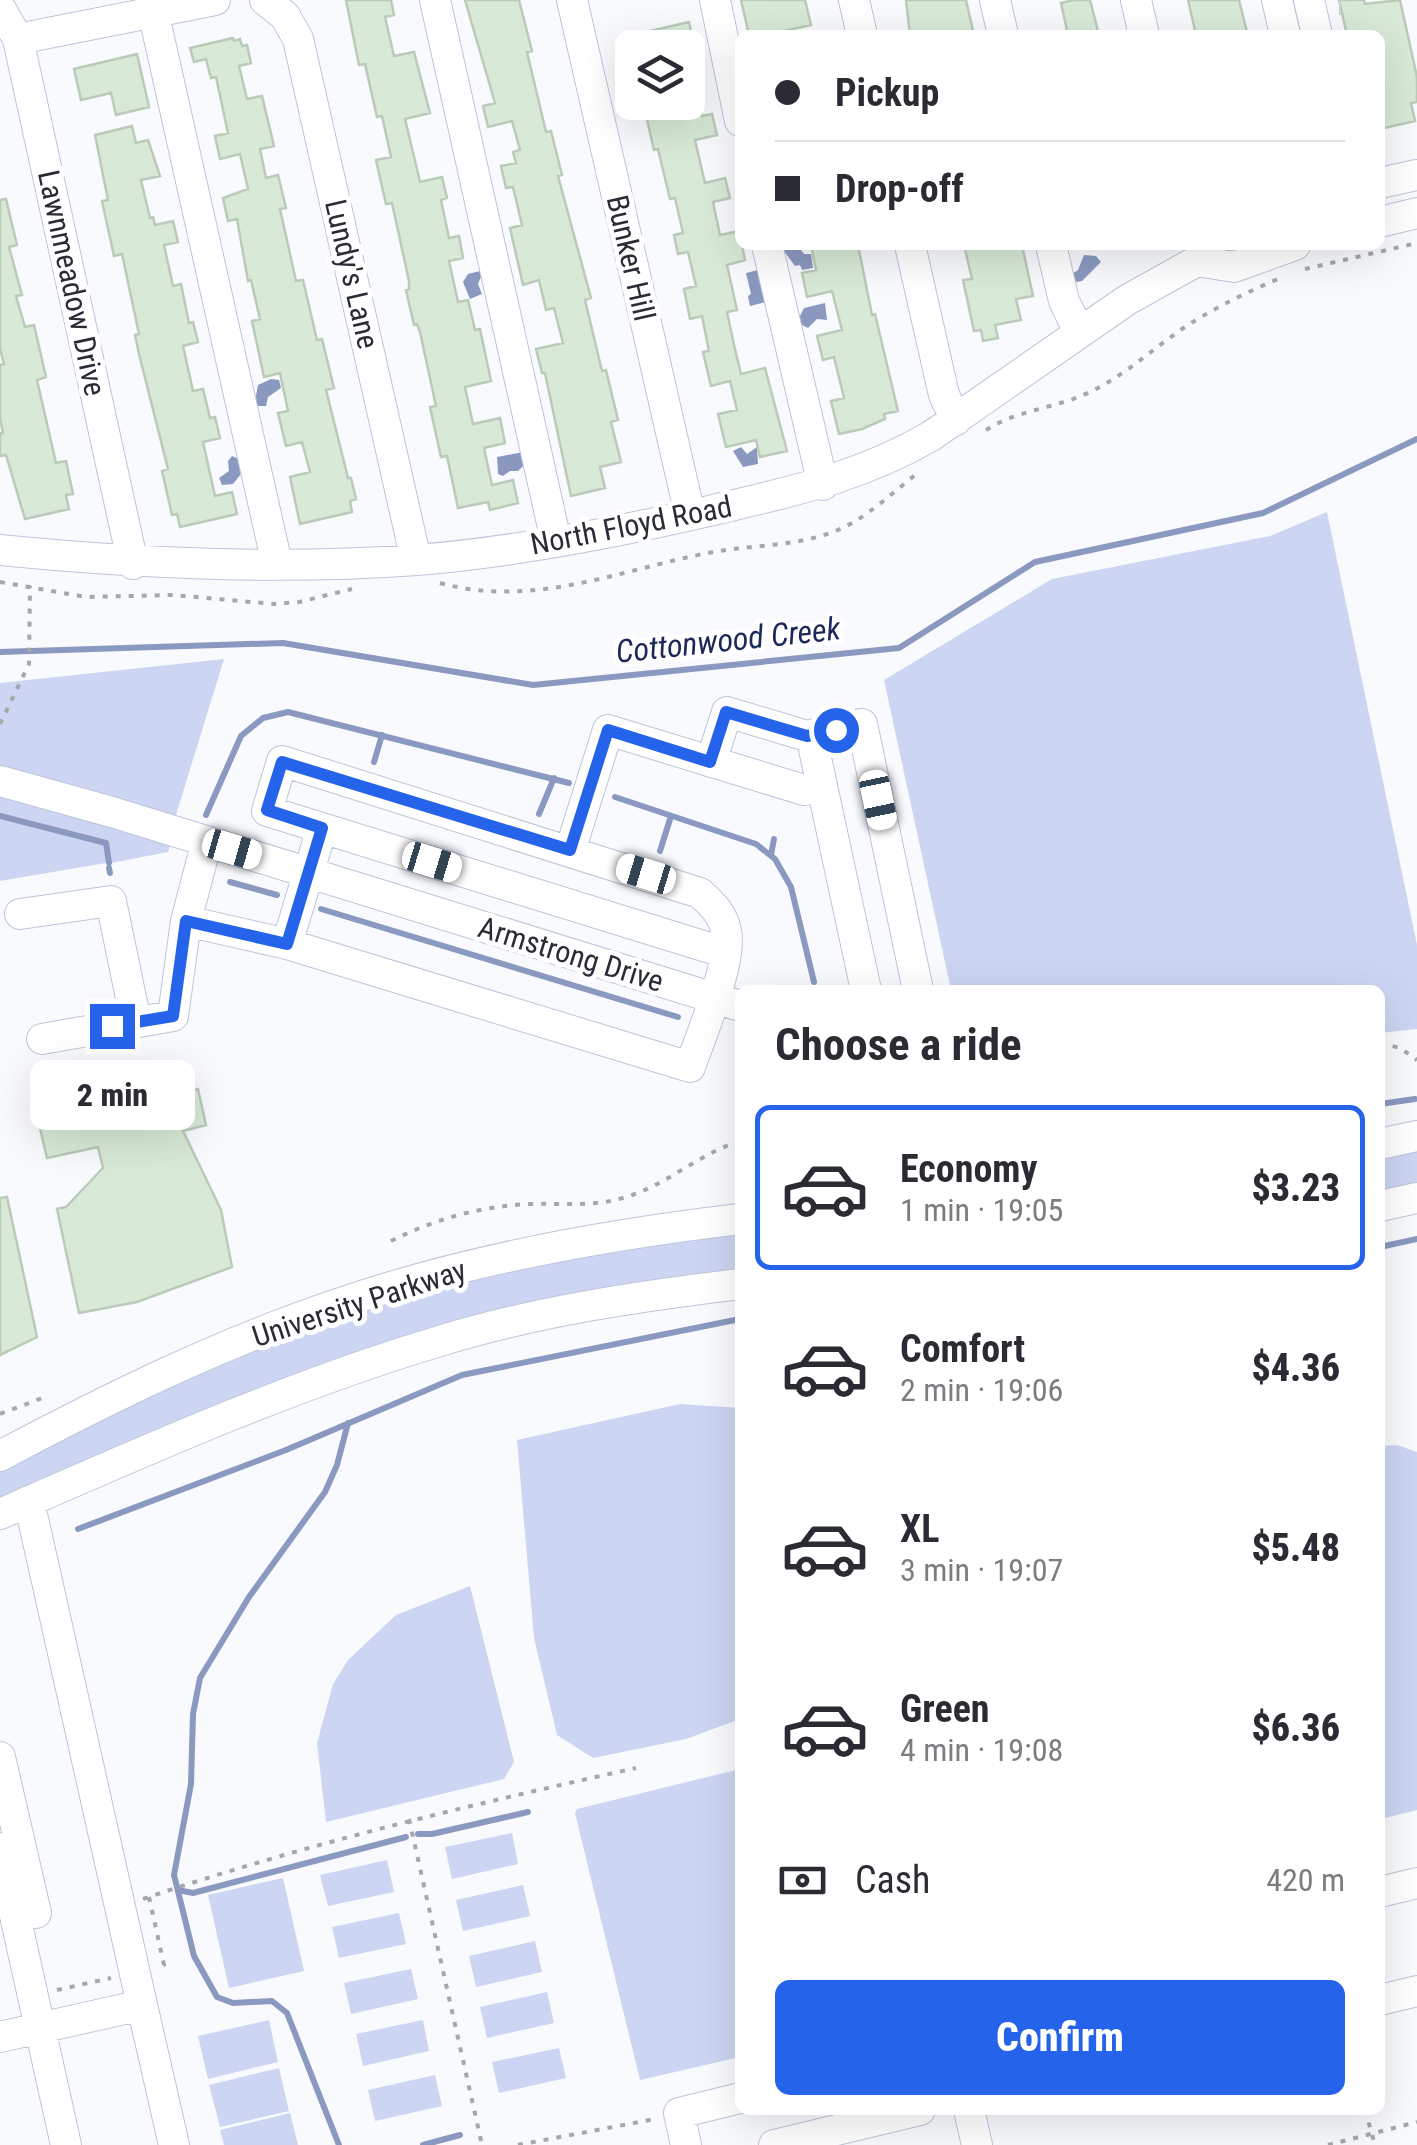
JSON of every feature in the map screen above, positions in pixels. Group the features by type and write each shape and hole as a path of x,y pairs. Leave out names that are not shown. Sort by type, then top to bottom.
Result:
{"street":[{"path":"18,39 215,0"},
{"name":"Lundy's Lane","path":"265,0 285,16 298,39 416,560"},
{"path":"434,0 556,541"},
{"name":"Bunker Hill","path":"572,0 690,515"},
{"path":"715,0 735,97"},
{"path":"854,0 861,30"},
{"path":"995,0 1002,30"},
{"path":"1136,0 1143,30"},
{"path":"1278,0 1284,30"},
{"name":"Lawnmeadow Drive","path":"0,8 18,39 134,564"},
{"path":"153,11 278,564"},
{"path":"1385,182 1417,175"},
{"path":"1385,221 1417,214"},
{"path":"769,250 823,484"},
{"path":"911,250 944,395 956,420"},
{"path":"1052,250 1064,301 1079,332"},
{"name":"North Floyd Road","path":"0,550 134,564 416,560 556,541 823,484 898,455 956,420 1200,250 1234,267 1281,250"},
{"path":"710,762 726,712 812,735 862,724 917,985"},
{"path":"570,850 608,730 804,790 822,786"},
{"path":"812,735 865,985"},
{"path":"186,921 287,944 690,1067 727,1002 727,932 717,908 700,893 282,762 267,810 726,953"},
{"name":"Armstrong Drive","path":"0,781 310,872 727,1002"},
{"path":"287,944 322,828"},
{"path":"42,1039 173,1016 186,921 207,841"},
{"path":"20,914 112,901 136,1022"},
{"path":"1385,1143 1417,1136"},
{"path":"1385,1205 1417,1198"},
{"name":"University Parkway","path":"0,1456 95,1406 203,1357 336,1304 423,1278 545,1250 645,1230 735,1220"},
{"name":"University Parkway","path":"0,1514 288,1391 442,1340 581,1308 735,1285"},
{"path":"30,1502 174,2145"},
{"path":"0,1757 47,1964 44,2007"},
{"path":"0,1848 44,2007 66,2145"},
{"path":"1385,1891 1417,1883"},
{"path":"1385,1999 1417,1990"},
{"path":"0,2036 44,2007 142,2005"},
{"path":"686,2145 678,2113 735,2099"},
{"path":"774,2145 899,2115"},
{"path":"970,2115 977,2145"}],"path":[{"path":"679,547 682,559"},
{"path":"0,724 29,664 30,586"},
{"path":"1385,1044 1400,1048 1417,1060"},
{"path":"391,1242 430,1223 473,1211 534,1204 590,1205 627,1197 660,1184 698,1159 735,1143"},
{"path":"0,1414 45,1397"},
{"path":"160,1965 164,1964 147,1898 166,1890 409,1820 636,1768"},
{"path":"409,1820 482,2145"},
{"path":"44,2007 122,1976"},
{"path":"518,2145 555,2142 678,2113"},
{"path":"1366,2115 1375,2145"},
{"path":"1328,2145 1417,2122"}],"shaded area":[{"path":"784,251 811,254 813,268 802,270 800,265 795,266"},
{"path":"1084,255 1096,256 1101,262 1076,282 1072,274"},
{"path":"758,270 766,302 750,306 746,273"},
{"path":"480,271 478,284 482,294 470,299 463,282 468,274"},
{"path":"825,303 827,320 817,319 808,328 800,324 804,308"},
{"path":"279,380 281,388 268,397 266,406 258,406 258,385"},
{"path":"741,447 747,454 757,447 758,464 743,467 733,451"},
{"path":"523,452 524,465 518,471 498,474 497,457"},
{"path":"232,456 239,459 241,474 233,484 222,485 219,478 229,471"},
{"path":"1327,512 1417,945 1417,1029 1385,1032 1385,985 950,985 884,680 1052,579 1270,536"},
{"path":"224,659 175,818 0,766 0,683"},
{"path":"0,792 171,841 168,852 111,863 106,846 106,863 0,881"},
{"path":"1417,1147 1417,1189 1385,1196 1385,1154"},
{"path":"735,1231 735,1276 439,1328 0,1506 0,1471 162,1387 278,1335 341,1312 474,1274 675,1237"},
{"path":"680,1404 735,1408 735,1721 686,1739 593,1758 557,1735 534,1638 517,1440"},
{"path":"1397,1445 1417,1452 1417,1810 1385,1818 1385,1446"},
{"path":"470,1586 514,1762 504,1779 326,1822 317,1743 333,1684 348,1660 396,1615"},
{"path":"735,1770 735,2058 640,2080 577,1809"},
{"path":"512,1833 518,1864 452,1879 445,1847"},
{"path":"387,1860 394,1892 328,1906 320,1875"},
{"path":"283,1878 304,1971 229,1988 208,1895"},
{"path":"523,1885 530,1916 463,1931 456,1900"},
{"path":"399,1913 406,1944 339,1958 332,1927"},
{"path":"535,1941 542,1972 476,1987 469,1956"},
{"path":"411,1969 418,1999 351,2014 344,1983"},
{"path":"547,1992 554,2023 487,2038 480,2007"},
{"path":"269,2020 278,2062 208,2079 198,2036"},
{"path":"423,2020 429,2051 363,2066 356,2034"},
{"path":"559,2048 566,2078 499,2093 492,2062"},
{"path":"279,2068 289,2111 220,2127 209,2085"},
{"path":"435,2075 442,2106 375,2121 368,2090"},
{"path":"290,2113 298,2145 224,2145 220,2130"}],"building":[{"path":"346,0 391,0 394,15 385,17 394,56 414,52 430,113 405,119 420,182 442,177 447,198 441,200 449,238 459,236 463,258 449,261 458,302 468,300 475,330 480,329 491,381 465,387 473,424 500,418 505,443 484,448 492,485 513,480 518,503 490,510 488,502 458,508 447,456 441,457 430,407 436,406 420,332 414,325 406,290 409,281 392,203 386,204 376,160 391,157 382,116 377,117 365,64 359,65"},
{"path":"465,0 519,0 546,132 551,131 562,175 558,176 591,298 585,300 618,420 611,422 621,462 600,467 605,488 571,496 545,373 536,349 563,343 554,308 546,310 539,280 523,285 510,228 522,225 513,187 506,188 501,166 516,163 513,152 520,150 512,121 488,127 483,106 495,103"},
{"path":"741,0 805,0 811,25 788,30 748,30"},
{"path":"906,0 966,0 973,30 909,30"},
{"path":"1090,0 1098,30 1067,30 1061,3"},
{"path":"1188,0 1239,0 1246,30 1195,30"},
{"path":"1339,0 1364,0 1365,4 1400,0 1417,77 1417,102 1411,103 1415,121 1385,128 1385,30 1346,30"},
{"path":"689,22 691,30 655,30"},
{"path":"240,39 242,46 247,45 251,63 239,66 247,99 262,96 274,146 260,149 266,178 278,175 286,208 280,209 296,281 303,280 317,340 322,339 334,388 326,390 356,499 350,501 352,512 300,524 290,477 310,472 302,442 286,446 278,413 288,411 280,373 264,377 252,321 260,319 251,280 248,281 237,219 228,221 223,198 248,189 240,154 220,159 215,136 228,133 216,77 211,78 206,59 194,62 190,48"},
{"path":"137,54 149,107 116,115 111,93 81,100 74,69"},
{"path":"712,114 717,135 695,140 705,183 725,178 730,198 713,202 720,235 735,232 735,250 743,250 745,260 727,265 737,310 727,312 734,345 741,374 765,368 787,451 760,457 756,440 726,447 718,414 737,410 730,381 711,386 703,352 709,351 702,316 690,319 684,289 696,286 688,252 678,254 674,235 683,233 658,149 654,150 647,120 705,120 705,115"},
{"path":"132,126 136,143 148,140 160,176 141,180 150,218 153,217 155,225 173,221 178,242 164,245 173,286 181,284 189,323 193,322 198,342 183,346 193,391 203,389 220,438 203,442 215,496 232,492 237,514 180,527 177,514 172,515 162,471 168,469 139,354 135,335 139,334 122,254 114,256 102,201 108,200 95,135"},
{"path":"6,199 17,245 9,247 22,295 16,296 25,327 34,325 46,377 37,380 56,463 66,461 73,494 66,495 69,509 25,519 6,455 0,456 0,365 4,364 0,349 0,200"},
{"path":"812,250 859,250 898,411 884,414 885,419 862,429 839,434 831,401 844,398 834,357 823,360 817,336 842,330 832,291 807,297 802,273 816,270"},
{"path":"965,250 1023,250 1033,296 1016,299 1021,320 995,325 998,338 983,341 981,330 974,331 963,280 972,279"},
{"path":"198,1089 206,1125 183,1131 221,1210 232,1267 137,1302 79,1313 57,1209 66,1207 103,1168 98,1147 47,1158 39,1124"},
{"path":"7,1197 37,1337 0,1355 0,1198"}],"waterway":[{"name":"Cottonwood Creek","path":"0,652 283,643 533,685 899,648 1035,562 1263,513 1417,439"},
{"path":"206,815 241,736 263,718 288,712 569,783"},
{"path":"374,762 382,735"},
{"path":"539,814 554,778"},
{"path":"615,797 756,844 775,859 791,887 814,982"},
{"path":"0,816 106,843 109,863"},
{"path":"660,851 671,816"},
{"path":"771,855 774,839"},
{"path":"109,868 110,873"},
{"path":"230,882 277,895"},
{"path":"321,909 678,1017"},
{"path":"1385,1103 1415,1099"},
{"path":"1385,1246 1417,1239"},
{"path":"78,1529 286,1450 462,1375 735,1320"},
{"path":"339,2145 287,2013 272,2001 233,2003 217,1997 194,1956 174,1875 191,1784 193,1714 200,1678 249,1597 325,1492 348,1423"},
{"path":"418,1834 528,1812"},
{"path":"178,1890 193,1893 406,1837"},
{"path":"423,2145 460,2135"}],"route":[{"path":"112,1026 173,1016 186,921 287,944 322,828 267,810 282,762 570,850 608,730 710,762 726,712 807,736 836,730"}]}
